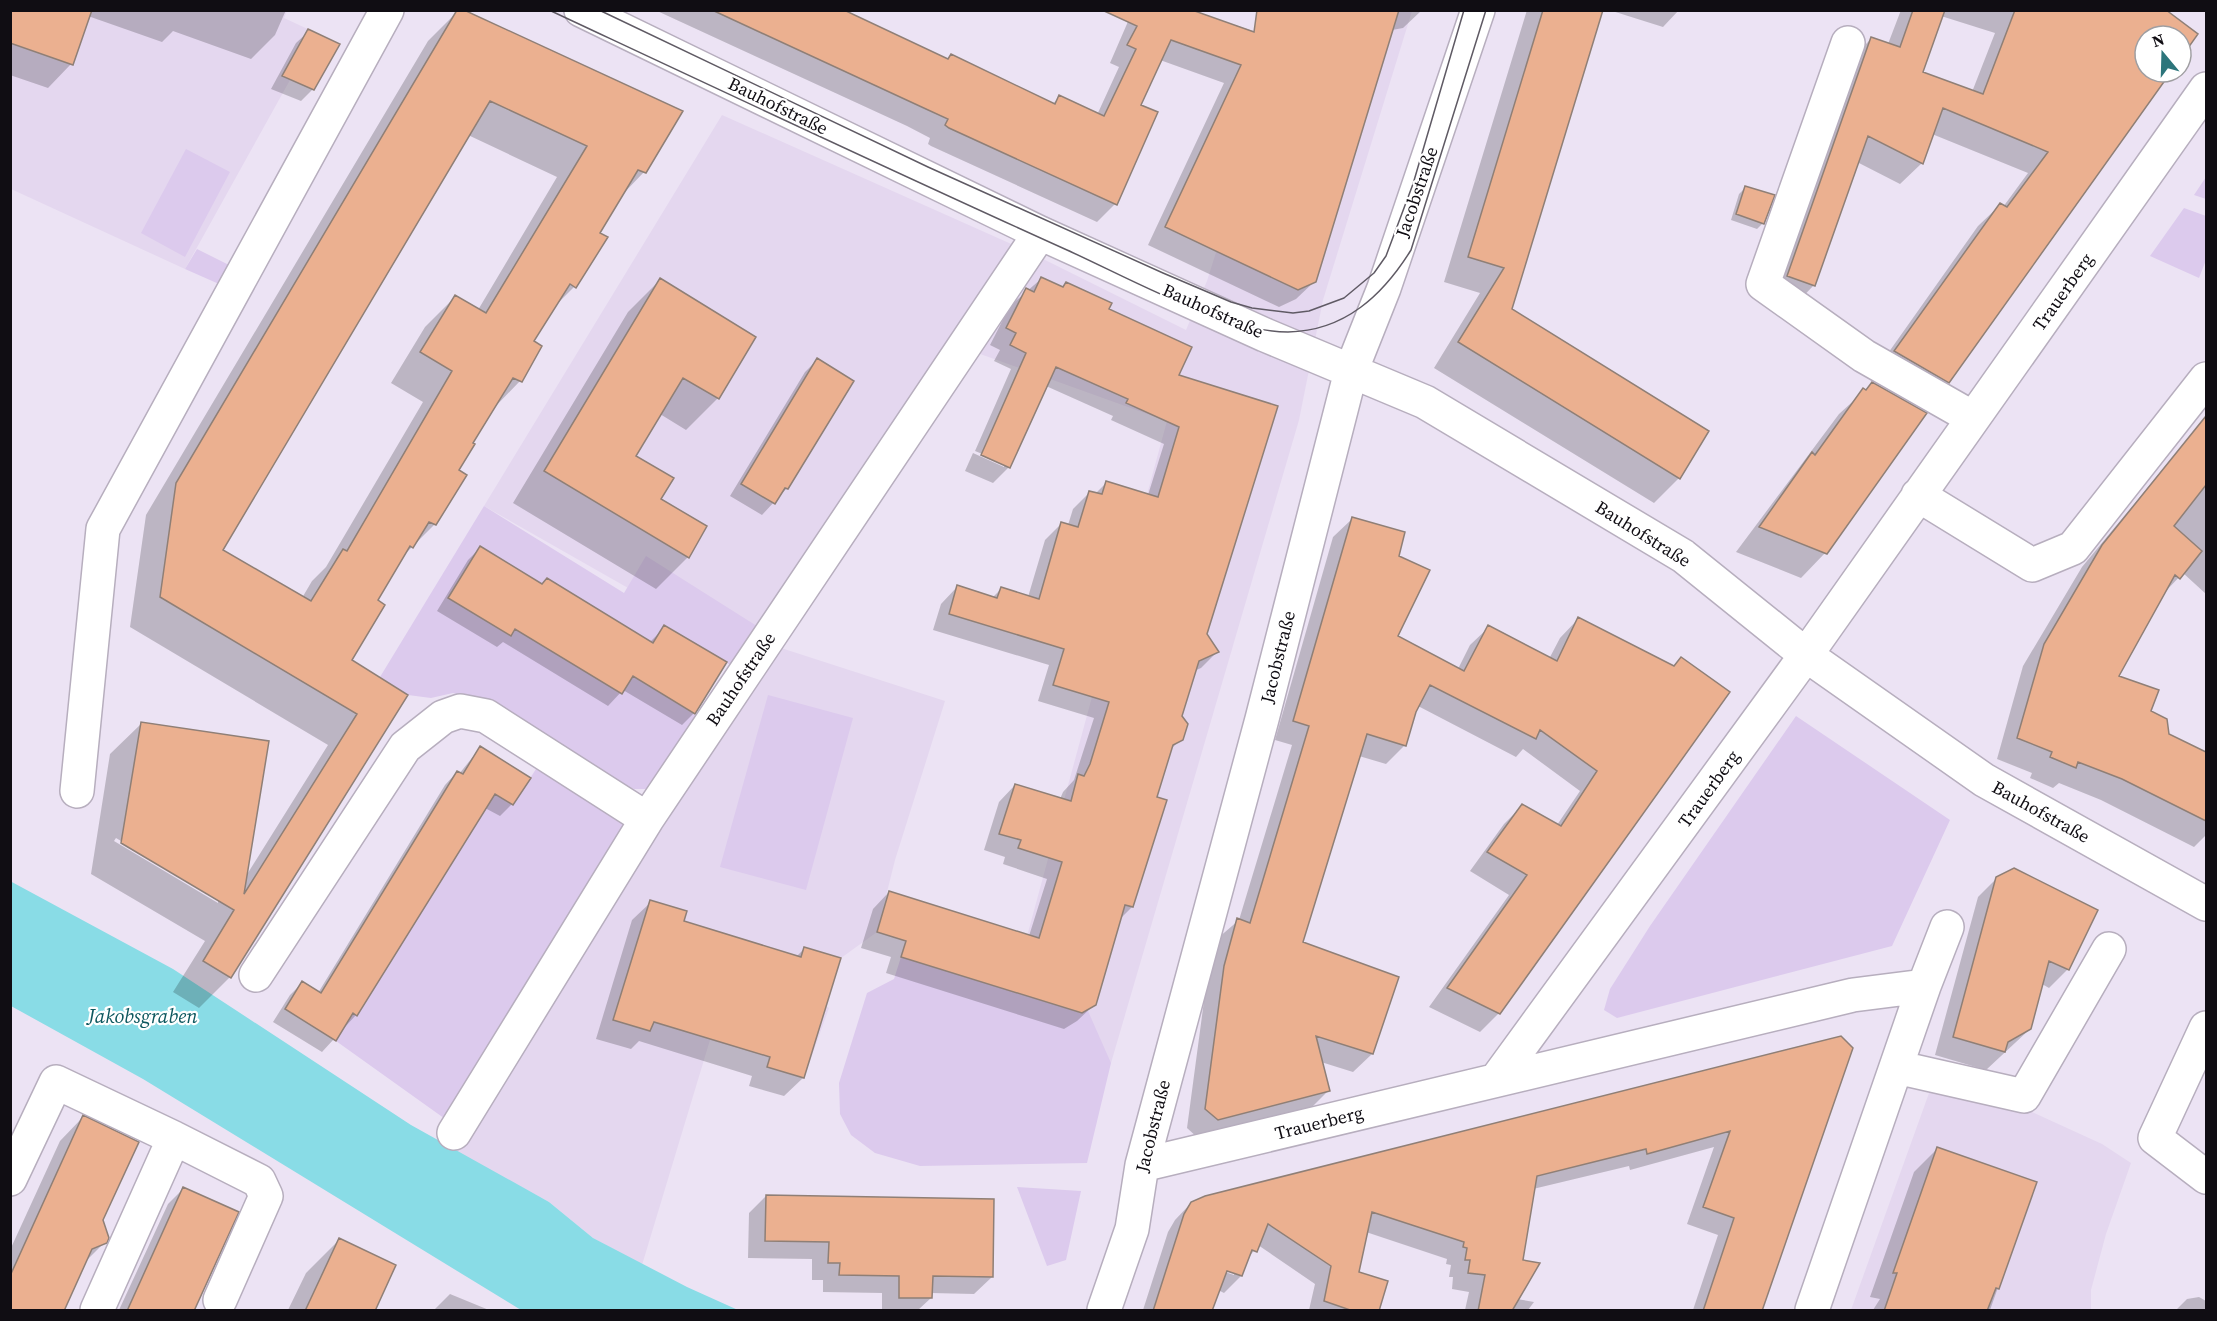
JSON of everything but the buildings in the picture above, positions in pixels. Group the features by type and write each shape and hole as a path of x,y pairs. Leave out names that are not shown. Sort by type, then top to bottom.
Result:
{"street":[{"path":"77,791 103,529 387,10"},
{"name":"Bauhofstraße","path":"580,10 1040,233 1265,335 1425,402 1683,556 1806,655 1984,780 2206,903"},
{"name":"Jacobstraße","path":"1104,1311 1132,1229 1142,1165 1262,719 1351,371 1384,288 1478,10"},
{"path":"1848,43 1763,284 1864,356 1973,418"},
{"name":"Trauerberg","path":"1496,1080 1806,655 2206,89"},
{"name":"Bauhofstraße","path":"454,1133 647,819 1040,233"},
{"path":"1918,495 2028,574 2073,548 2206,379"},
{"path":"256,975 405,747 443,717 460,711 486,716 647,819"},
{"path":"1812,1311 1924,986 1947,927"},
{"path":"1896,1067 2024,1096 2109,949"},
{"name":"Trauerberg","path":"1142,1165 1853,995 1924,986"},
{"path":"2206,1029 2155,1138 2206,1177"},
{"path":"10,1179 56,1082 259,1181 266,1196 220,1300"},
{"path":"97,1311 174,1138"}],"shaded area":[{"path":"11,11 287,11 284,18 340,44 314,90 290,80 185,269 11,189"},
{"path":"1292,11 1412,11 1323,300 1299,420 1111,1063 1001,1032 1167,421 969,350 753,659 484,506 722,115 1029,252 1186,330 1207,281"},
{"path":"186,149 230,172 185,257 141,233"},
{"path":"2206,177 2206,199 2194,195"},
{"path":"2184,208 2206,216 2206,260 2199,278 2150,256"},
{"path":"197,249 229,265 219,284 185,269"},
{"path":"484,506 624,593 646,556 760,628 735,668 665,625 653,643 547,578 542,584 480,547 449,598 510,636 515,629 622,694 633,676 702,719 651,789 634,789 620,783 475,699 453,693 431,698 408,695 380,677"},
{"path":"778,647 945,701 895,860 877,932 841,958 826,1006 829,1008 804,1078 767,1067 769,1057 710,1040 642,1265 593,1238 549,1202 455,1151"},
{"path":"768,695 853,718 806,890 720,867"},
{"path":"1796,716 1950,820 1892,946 1617,1018 1604,1010 1610,989 1650,926"},
{"path":"536,769 630,827 448,1121 336,1041 353,1013 358,1015 494,793 513,805"},
{"path":"901,957 1081,1013 1088,1011 1111,1063 1087,1163 920,1166 875,1153 851,1135 840,1114 839,1083 867,993 894,979"},
{"path":"1933,1082 2017,1105 2102,1144 2131,1163 2106,1234 2091,1290 2091,1310 1851,1310"},
{"path":"1017,1187 1081,1191 1066,1260 1047,1266"}],"water":[{"name":"Jakobsgraben","path":"10,881 173,969 411,1125 549,1202 593,1238 687,1287 738,1310 521,1310 143,1079 11,1006"}],"tram line":[{"path":"549,10 1146,288 1235,323 1263,330 1288,332 1327,325 1360,308 1388,282 1411,250 1486,10"},
{"path":"599,10 928,167 1163,273 1231,302 1252,308 1293,313 1309,311 1344,298 1374,273 1386,256 1413,184 1464,10"}]}
